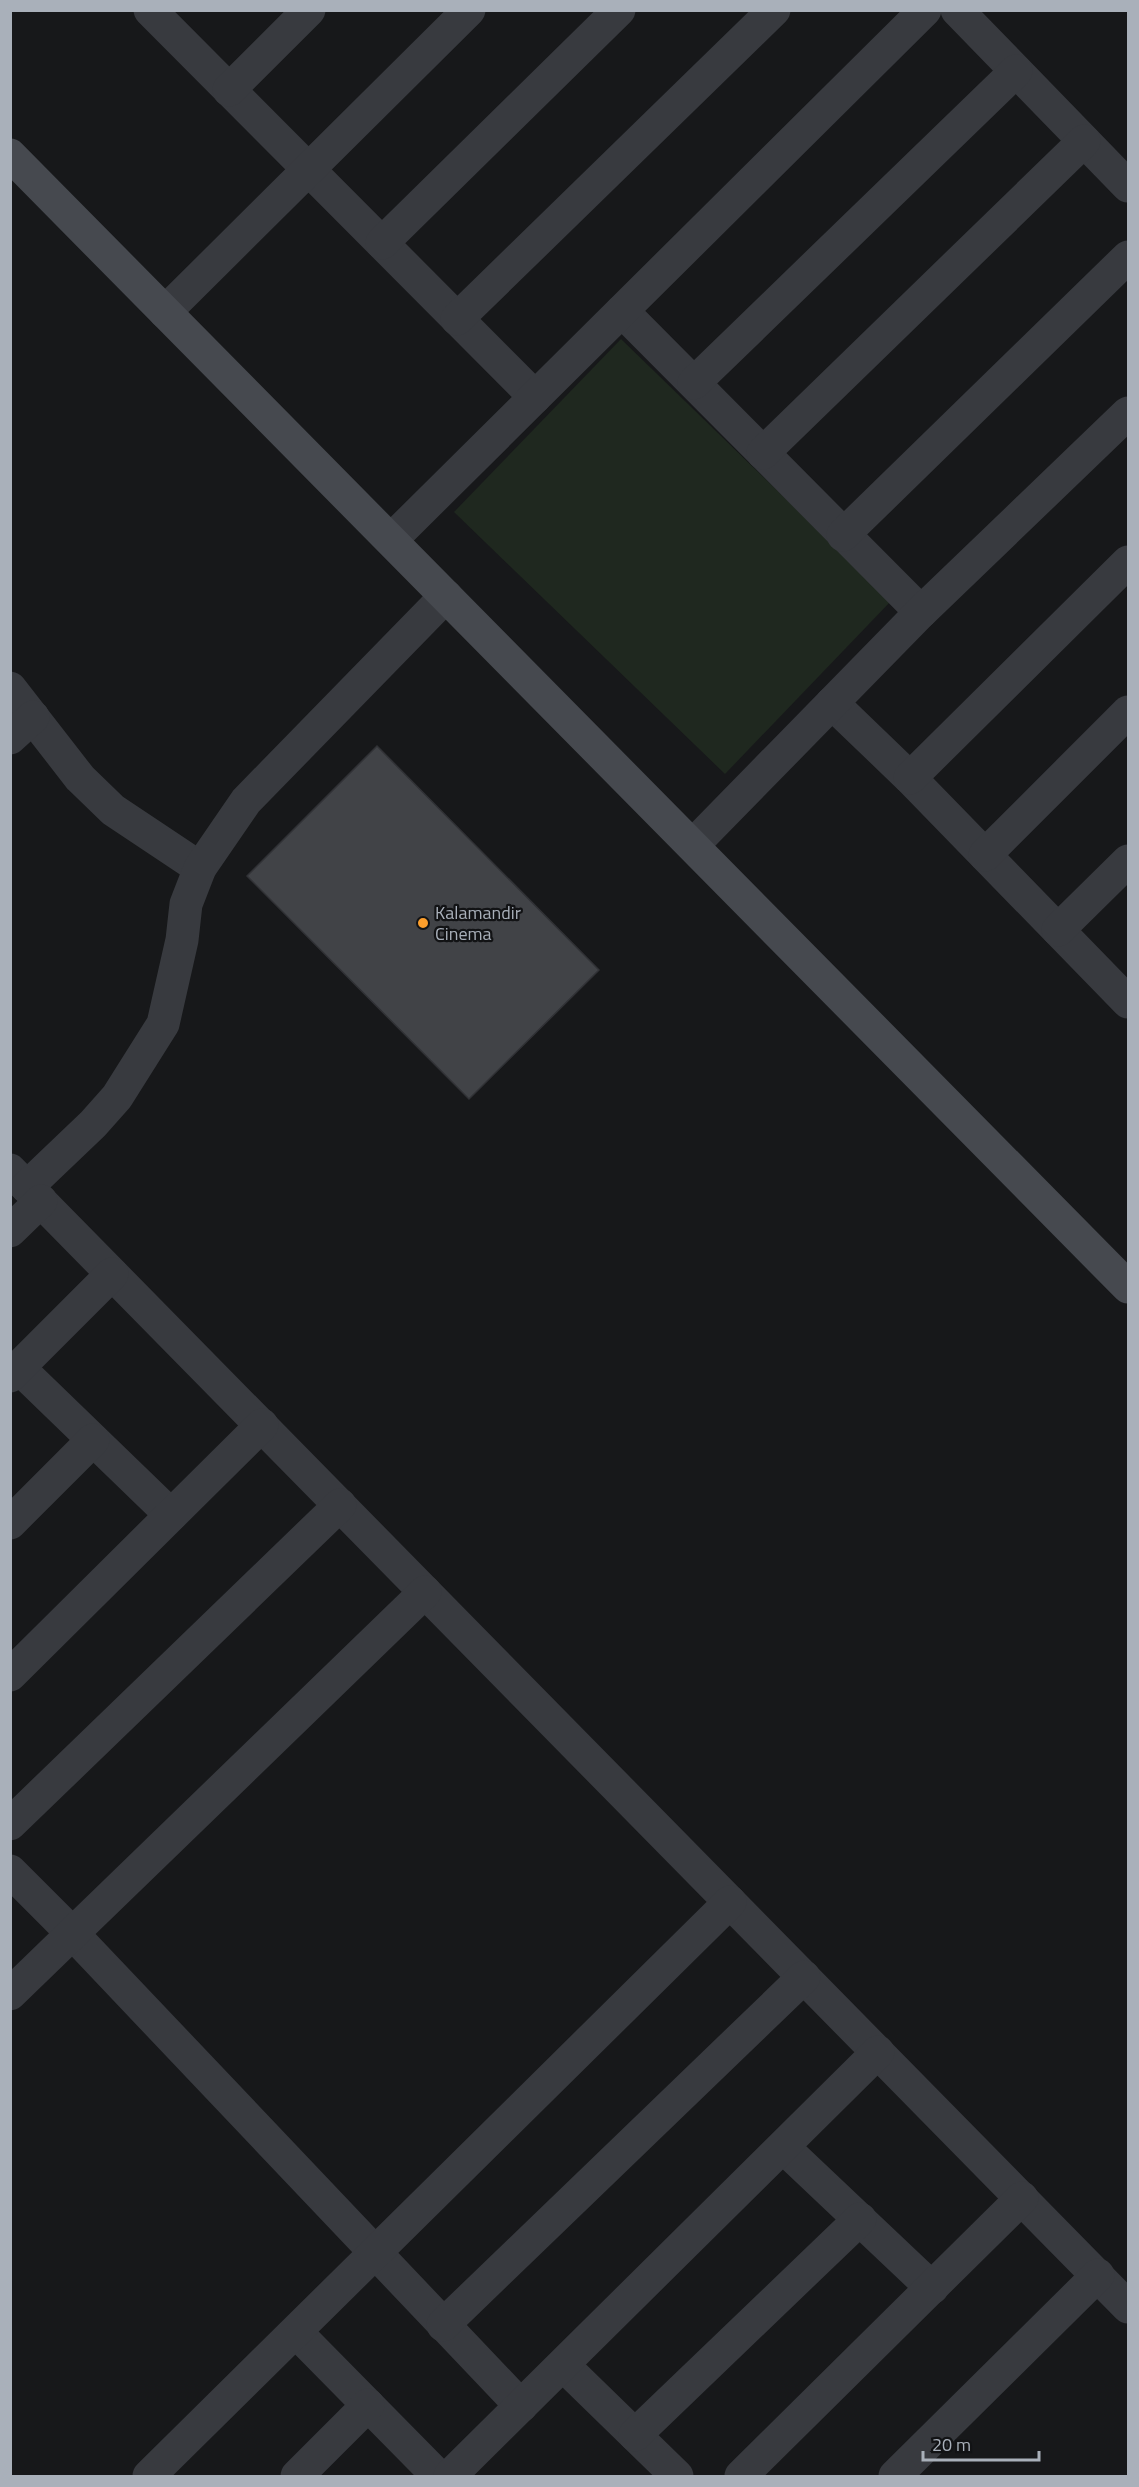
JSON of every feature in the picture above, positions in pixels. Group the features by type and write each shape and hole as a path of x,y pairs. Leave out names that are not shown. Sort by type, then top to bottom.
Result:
{"street":[{"path":"229,90 309,10"},
{"path":"165,312 469,10"},
{"path":"382,243 619,10"},
{"path":"458,319 774,10"},
{"path":"391,540 925,10"},
{"path":"957,10 1128,186"},
{"path":"155,12 229,90 535,397"},
{"path":"694,383 1016,71"},
{"path":"763,453 1084,141"},
{"path":"10,155 1128,1287"},
{"path":"843,535 1128,257"},
{"path":"622,310 921,612"},
{"path":"693,845 921,612 1128,413"},
{"path":"910,778 1128,562"},
{"path":"10,1231 26,1186 93,1124 117,1097 164,1024 182,940 186,904 200,868 246,801 446,596"},
{"path":"10,688 22,727 113,810 200,868"},
{"path":"832,703 910,778 1128,1002"},
{"path":"985,855 1128,712"},
{"path":"1058,930 1128,861"},
{"path":"26,1186 1128,2307"},
{"path":"112,1274 15,1372 93,1440 171,1515"},
{"path":"10,1675 262,1425"},
{"path":"10,1523 93,1440"},
{"path":"10,1824 340,1505"},
{"path":"10,1994 425,1592"},
{"path":"10,1871 73,1934 521,2406"},
{"path":"149,2476 730,1902"},
{"path":"443,2325 804,1977"},
{"path":"450,2476 878,2052"},
{"path":"783,2146 932,2288"},
{"path":"741,2476 1022,2198"},
{"path":"635,2435 860,2219"},
{"path":"895,2476 1098,2276"},
{"path":"296,2332 438,2476"},
{"path":"562,2365 677,2476"},
{"path":"297,2476 368,2405"}],"shaded area":[{"path":"621,339 891,601 725,774 454,512"}],"building":[{"name":"Kalamandir Cinema","path":"377,746 599,970 469,1099 247,876"}],"place":[{"name":"Kalamandir Cinema","path":"423,923"}]}
